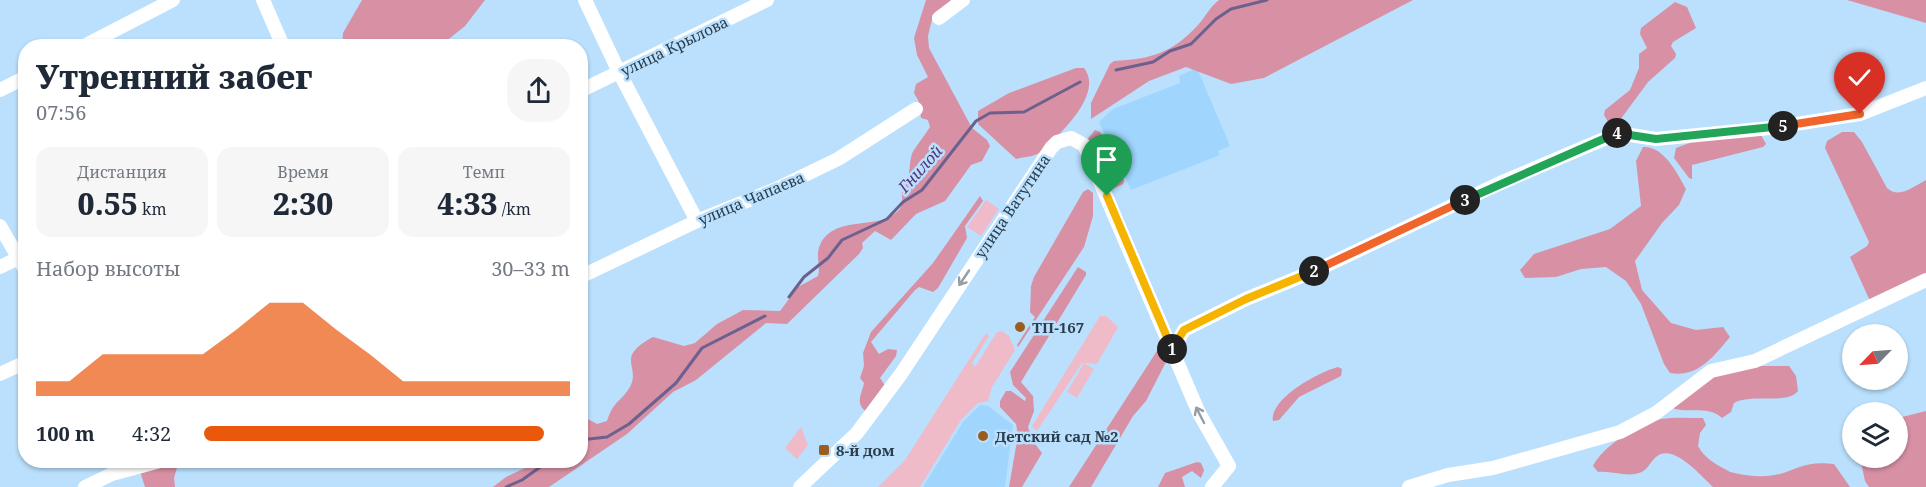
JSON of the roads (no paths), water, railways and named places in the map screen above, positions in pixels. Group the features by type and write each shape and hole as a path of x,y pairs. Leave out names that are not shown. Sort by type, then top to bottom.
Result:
{"street":[{"path":"98,39 173,0"},
{"path":"263,0 281,39"},
{"path":"585,0 619,72 697,221"},
{"name":"улица Крылова","path":"588,87 767,0"},
{"path":"939,18 963,0"},
{"path":"0,90 18,81"},
{"path":"1173,350 1184,330 1246,299 1319,269 1500,183 1618,133 1656,139 1770,128 1860,114 1926,88"},
{"name":"улица Чапаева","path":"588,273 697,221 776,189 838,159 916,109"},
{"name":"улица Ватутина","path":"800,487 857,433 901,374 1047,153 1063,139 1076,139 1084,145 1199,413 1229,466 1212,487"},
{"path":"0,226 18,251"},
{"path":"0,267 18,259"},
{"path":"1409,487 1448,475 1493,468 1620,432 1656,413 1711,371 1755,361 1926,280"},
{"path":"0,374 18,366"},
{"path":"85,487 126,468"}],"waterway":[{"name":"Гнилой","path":"1116,70 1153,62 1170,51 1191,44 1216,19 1231,9 1267,0"},
{"name":"Гнилой","path":"789,297 804,277 828,258 842,240 887,219 903,202 922,190 976,121 990,113 1024,112 1080,82"},
{"name":"Гнилой","path":"588,439 607,437 629,424 676,383 702,348 765,316"},
{"name":"Гнилой","path":"506,487 522,480 539,468"}],"place":[{"name":"ТП-167","path":"1020,327"},
{"name":"Детский сад №2","path":"983,436"},
{"name":"8-й дом","path":"824,450"}]}
